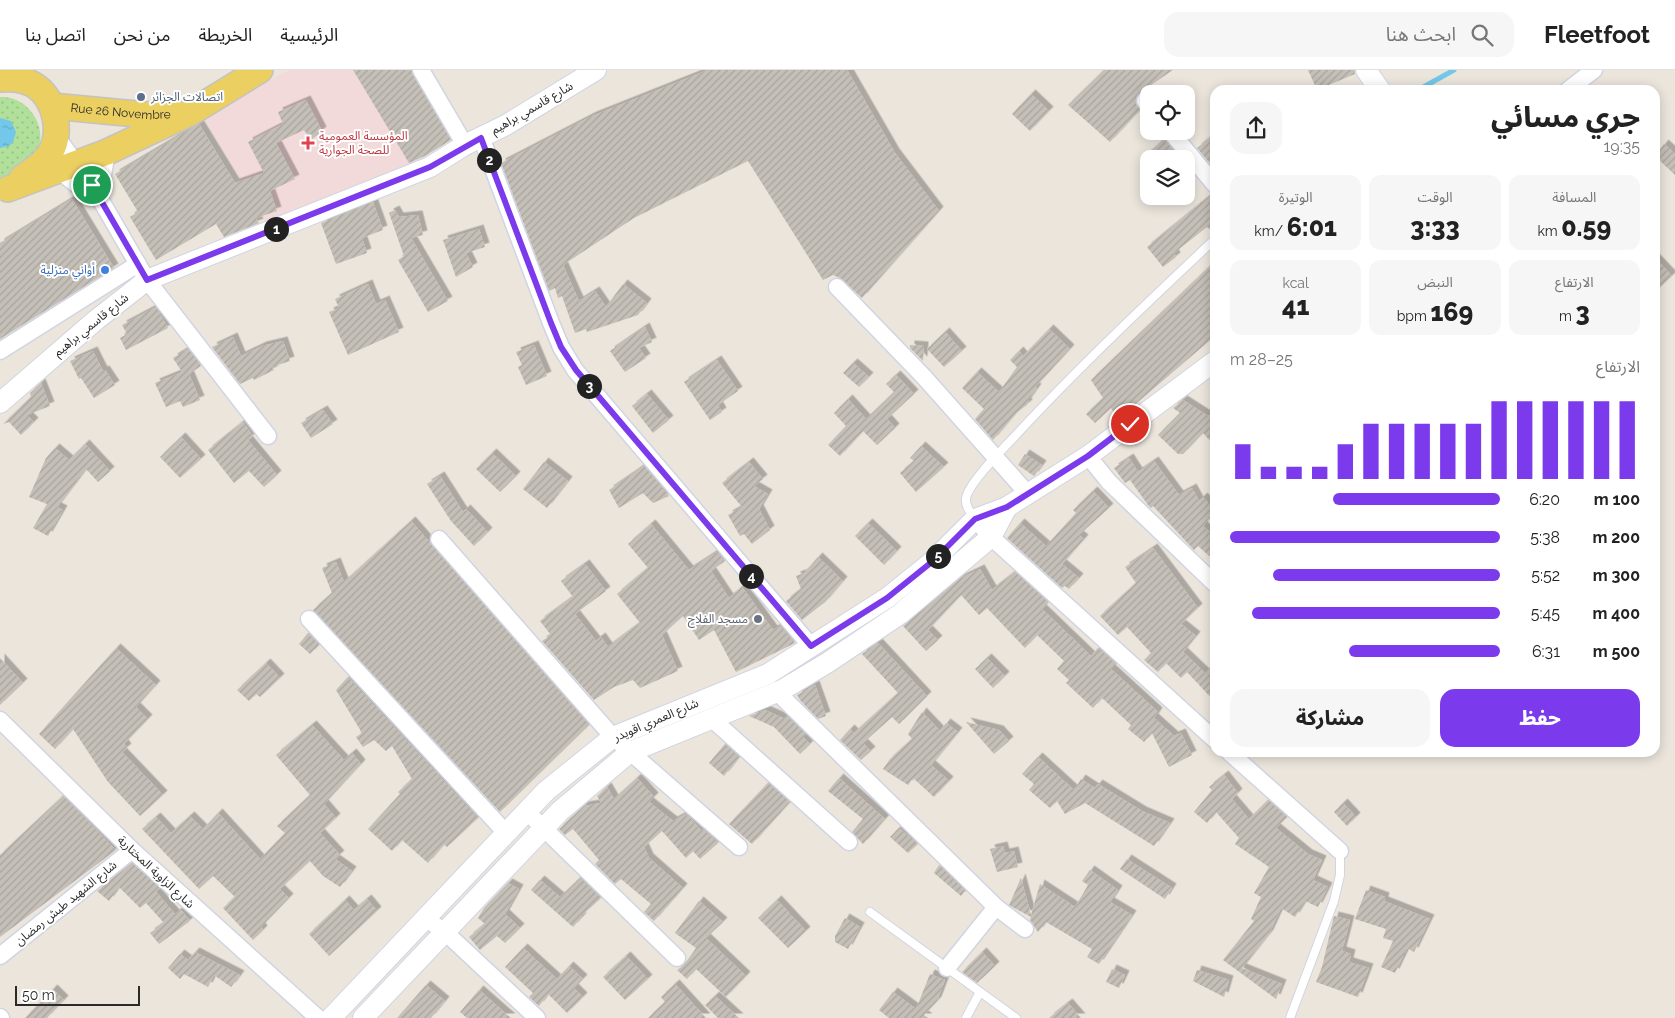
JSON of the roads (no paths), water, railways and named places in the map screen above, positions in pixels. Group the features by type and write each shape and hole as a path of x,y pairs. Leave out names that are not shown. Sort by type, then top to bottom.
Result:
{"main road":[{"name":"Rue 26 Novembre","path":"4,192 107,152 190,113 260,70"},
{"path":"0,79 35,78 56,115 56,136 49,155 4,192"},
{"name":"Rue 26 Novembre","path":"52,106 146,115 190,113"}],"street":[{"path":"421,70 473,141 561,347 576,370 811,646"},
{"name":"شارع قاسمي براهيم","path":"0,403 96,320 142,272 430,167 473,141 506,125 596,70"},
{"path":"1366,70 1376,85"},
{"path":"1574,85 1594,70"},
{"path":"56,136 77,186 99,198 142,272 268,436"},
{"path":"1177,140 1210,180"},
{"path":"99,198 107,152"},
{"path":"0,351 142,272"},
{"path":"837,287 924,377 1028,494"},
{"name":"شارع العمري اقويدر","path":"331,1018 546,792 613,737 768,674 887,598 933,561 975,519 1007,507 1088,456 1210,365"},
{"path":"1088,456 1109,482 1210,579"},
{"name":"شارع العمري اقويدر","path":"363,1018 560,810 630,752 777,692 827,663 900,614 991,537 1007,507"},
{"path":"975,519 991,537 1210,734"},
{"path":"439,539 613,737 739,847"},
{"path":"309,620 507,834"},
{"path":"777,692 996,907 1025,929"},
{"path":"712,719 849,842"},
{"name":"شارع الزاوية المختارية","path":"0,720 132,850 318,1018"},
{"path":"1235,757 1340,851"},
{"path":"526,812 677,958"},
{"name":"شارع الشهيد طبش رمضان","path":"0,956 132,850"},
{"path":"948,968 996,907"},
{"path":"425,918 445,932 537,1018"}],"lane":[{"path":"975,519 968,509 966,498 971,487 996,456 1077,369 1210,244"},
{"path":"1290,1018 1334,901 1340,875 1340,851"},
{"path":"870,912 1016,1018"},
{"path":"966,1018 980,992"}],"water":[{"path":"0,118 11,121 16,132 13,142 9,146 0,148"}],"waterway":[{"path":"1427,85 1454,70"}],"place":[{"name":"اتصالات الجزائر","path":"141,97"},
{"name":"المؤسسة العمومية للصحة الجوارية","path":"308,143"},
{"name":"أواني منزلية","path":"105,270"},
{"name":"مسجد الفلاح","path":"758,619"}]}
